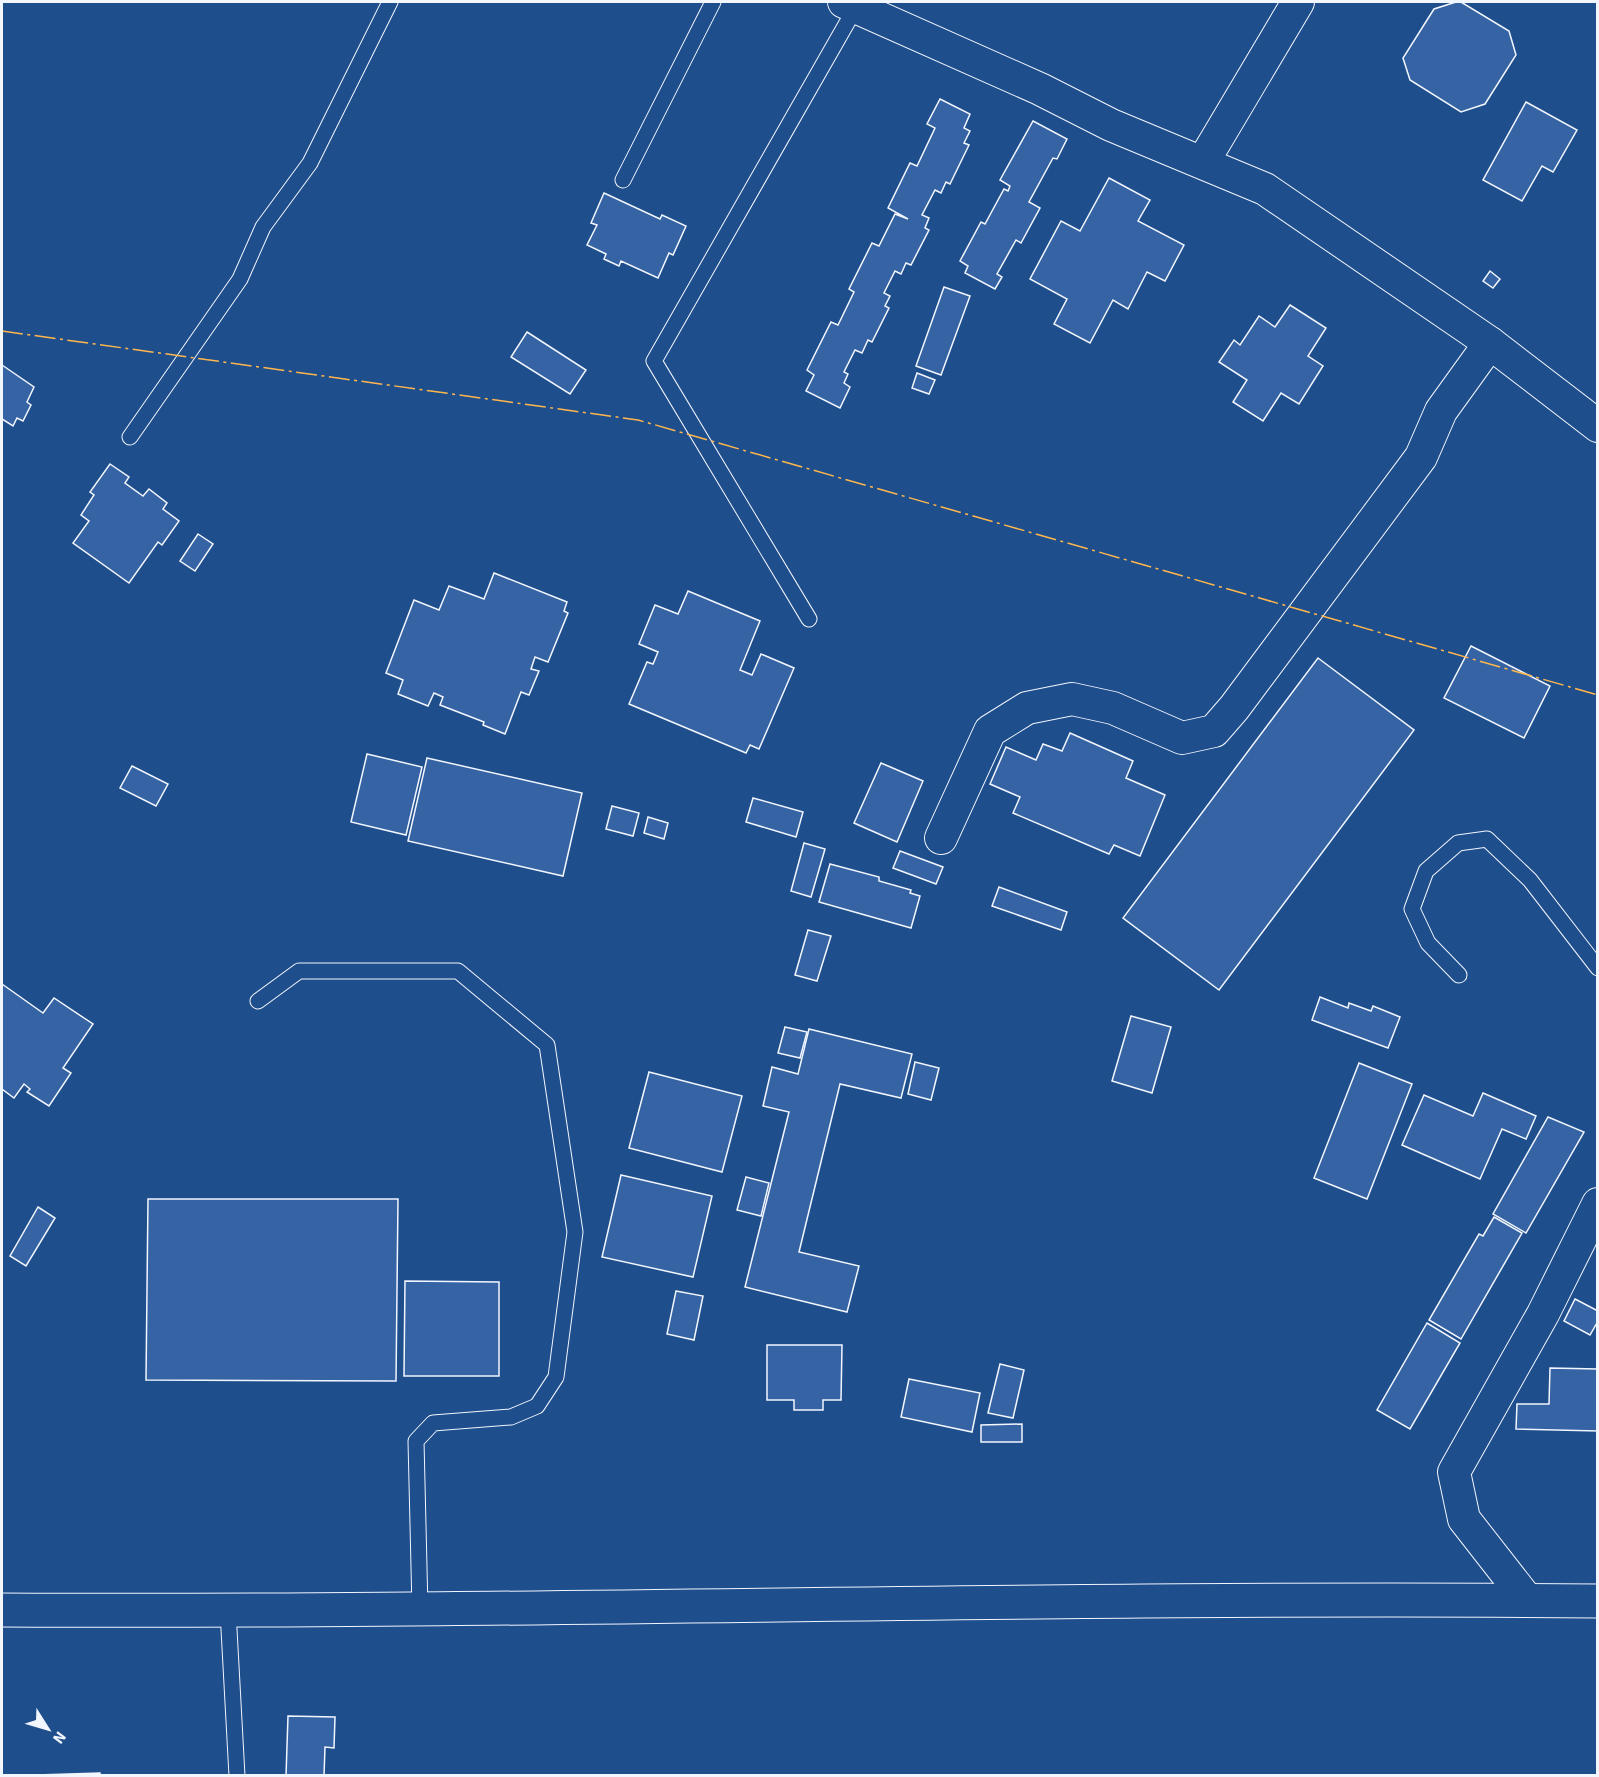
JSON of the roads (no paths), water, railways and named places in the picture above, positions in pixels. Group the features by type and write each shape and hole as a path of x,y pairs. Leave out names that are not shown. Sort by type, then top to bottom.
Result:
{"highway":[{"path":"2,1610 228,1611 1048,1601 1598,1601"}],"street":[{"path":"1203,162 1298,2"},
{"path":"850,4 1040,89 1112,125 1264,189 1490,343 1598,426"},
{"path":"941,838 990,731 1027,708 1072,699 1113,708 1182,738 1214,731 1234,708 1421,456 1442,411 1490,343"},
{"path":"1528,1601 1464,1519 1454,1472 1543,1314 1598,1204"}],"lane":[{"path":"130,437 240,279 263,227 310,163 390,2"},
{"path":"622,180 713,2"},
{"path":"809,619 654,361 850,4"},
{"path":"1459,975 1428,943 1412,909 1426,871 1458,843 1487,839 1530,880 1598,968"},
{"path":"258,1001 299,971 458,971 548,1045 575,1232 556,1377 537,1407 511,1418 433,1423 416,1442 420,1609"},
{"path":"228,1611 237,1776"}]}
